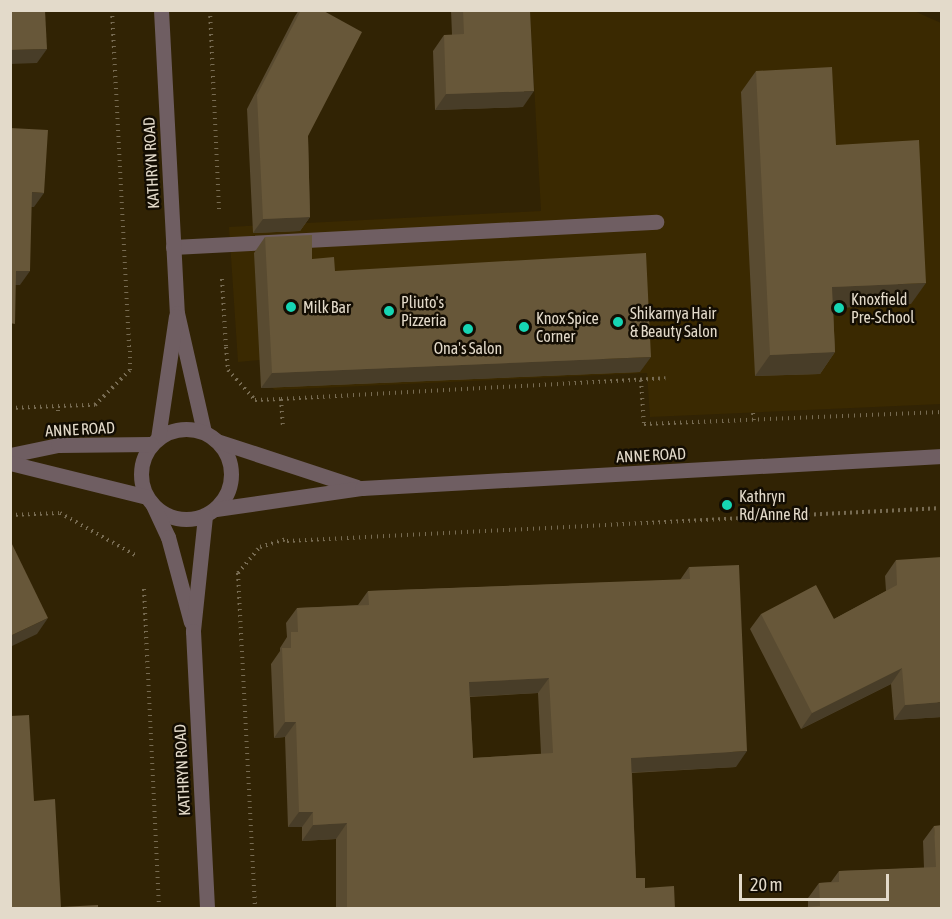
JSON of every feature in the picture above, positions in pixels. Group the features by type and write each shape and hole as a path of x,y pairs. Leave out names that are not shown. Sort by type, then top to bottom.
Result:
{"street":[{"name":"KATHRYN ROAD","path":"161,10 177,313 204,432"},
{"path":"174,247 656,222"},
{"name":"KATHRYN ROAD","path":"155,441 177,313"},
{"path":"10,463 149,501 177,519 210,513 231,484 231,468 217,441 204,432 180,430 155,441 141,470 149,501"},
{"name":"ANNE ROAD","path":"10,455 58,445 155,441"},
{"name":"ANNE ROAD","path":"217,441 362,488"},
{"name":"ANNE ROAD","path":"210,513 362,488 942,456"},
{"name":"KATHRYN ROAD","path":"149,501 168,537 193,631"},
{"name":"KATHRYN ROAD","path":"207,909 193,631 210,513"}],"path":[{"path":"10,408 95,405 130,370 112,10"},
{"path":"210,10 228,370 255,400 665,378"},
{"path":"216,348 226,347"},
{"path":"129,351 139,351"},
{"path":"641,380 644,424 942,412"},
{"path":"281,399 283,433"},
{"path":"58,406 58,422"},
{"path":"753,413 754,420"},
{"path":"59,503 59,513"},
{"path":"255,909 238,573 260,547 287,541 942,508"},
{"path":"10,515 59,513 127,547 141,562"},
{"path":"287,531 287,541"},
{"path":"229,573 238,573"},
{"path":"143,576 159,909"}],"shaded area":[{"path":"912,10 941,23 941,404 650,417 647,373 275,390 261,379 260,360 238,362 229,227 541,211 530,11"}],"building":[{"path":"10,10 45,10 47,49 10,50"},
{"path":"301,10 322,10 362,32 308,136 310,217 263,219 257,95"},
{"path":"463,10 530,10 534,91 446,94 444,35 464,34"},
{"path":"832,67 836,145 919,140 926,283 832,287 835,352 770,355 756,71"},
{"path":"10,128 48,130 44,193 32,192 30,271 16,271 15,324 10,323"},
{"path":"312,235 312,259 334,257 335,271 646,253 651,357 272,373 265,237"},
{"path":"10,540 48,618 10,636"},
{"path":"942,557 942,702 905,705 902,668 812,713 761,614 816,585 834,619 897,585 896,560"},
{"path":"739,565 747,751 631,758 636,878 645,878 645,888 674,886 675,909 347,909 347,823 313,825 313,812 299,812 296,722 285,722 282,648 291,648 291,632 298,632 297,608 369,605 368,591 690,579 689,567","holes":["549,678 553,753 473,758 469,682"]},
{"path":"29,715 34,801 55,799 61,907 98,905 98,909 10,909 10,716"},
{"path":"942,825 942,909 779,909 820,906 819,883 839,882 839,871 936,867 934,826"}],"place":[{"name":"Milk Bar","path":"291,307"},
{"name":"Knoxfield Pre-School","path":"839,308"},
{"name":"Pliuto's Pizzeria","path":"389,311"},
{"name":"Shikarnya Hair & Beauty Salon","path":"618,322"},
{"name":"Knox Spice Corner","path":"524,327"},
{"name":"Ona's Salon","path":"468,329"},
{"name":"Kathryn Rd/Anne Rd","path":"727,505"}]}
